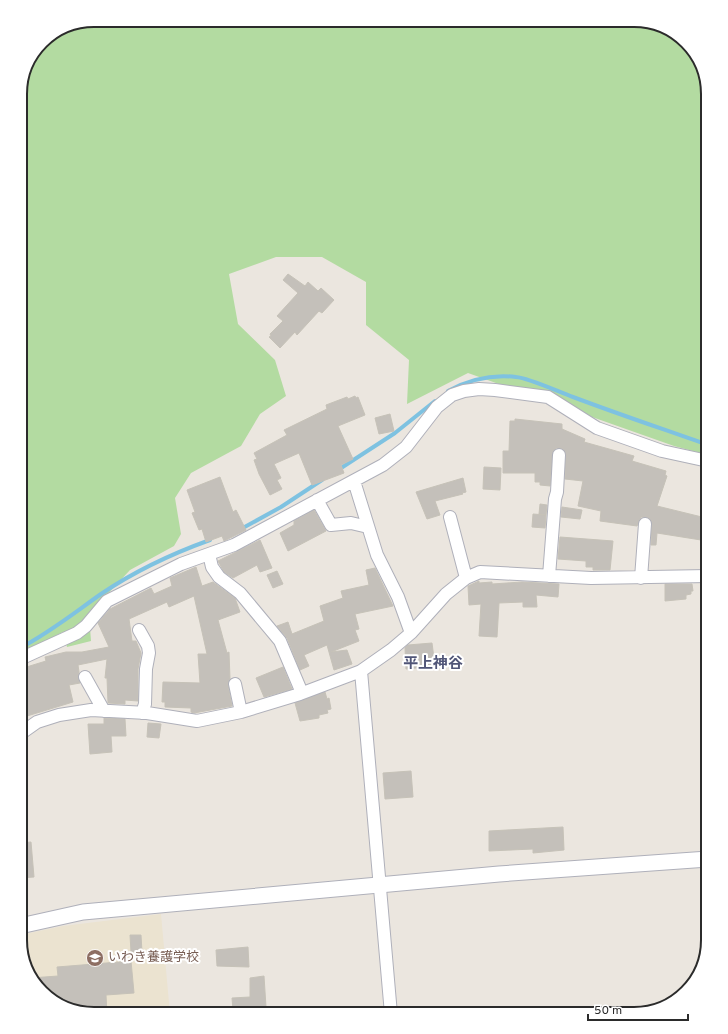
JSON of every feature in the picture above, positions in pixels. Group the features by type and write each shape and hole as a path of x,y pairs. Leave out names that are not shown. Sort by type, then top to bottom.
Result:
{"street":[{"path":"27,656 77,633 86,626 107,601 181,564 234,545 394,458 416,435 437,407 452,395 479,389 548,397 597,428 662,451 701,459"},
{"path":"549,576 559,455"},
{"path":"354,481 377,555 398,597 412,633"},
{"path":"317,500 331,525 351,523 368,527"},
{"path":"450,517 466,578"},
{"path":"641,578 645,524"},
{"path":"209,554 212,567 219,577 240,593 280,641 302,693"},
{"path":"27,729 37,722 59,715 91,710 142,713 197,721 242,712 302,693 361,671 412,633 446,594 466,578 480,572 591,578 701,576"},
{"path":"139,630 148,646 149,653 146,669 146,704 142,713"},
{"path":"361,671 390,1007"},
{"path":"85,677 104,711"},
{"path":"235,684 242,712"},
{"path":"27,924 83,912 499,874 701,860"}],"shaded area":[{"name":"いわき養護学校","path":"161,914 169,1007 90,1007 81,1006 57,996 44,984 32,965 29,957 27,934 63,926"}],"green space":[{"path":"94,27 638,27 647,28 667,36 675,41 687,53 699,77 701,94 701,453 674,446 468,373 407,404 409,360 366,325 366,282 322,257 276,257 229,274 238,324 275,360 286,396 260,414 241,446 191,473 175,498 181,534 174,546 130,570 89,614 91,641 67,647 63,632 27,650 27,90 32,69 38,57 47,47 57,38 69,32 81,28"}],"building":[{"path":"288,274 305,286 308,282 318,291 321,288 334,300 322,313 319,311 297,335 295,332 280,348 269,337 271,336 270,334 283,321 277,316 298,293 283,280"},
{"path":"355,396 356,398 358,397 365,415 338,426 353,459 341,465 344,473 312,485 299,453 274,464 281,478 277,480 282,489 270,495 259,474 254,460 257,459 254,453 287,435 284,430 327,409 326,405 347,397 348,399"},
{"path":"390,414 394,431 379,434 375,418"},
{"path":"515,419 562,424 562,429 585,439 584,442 634,456 632,461 666,471 665,475 667,476 657,506 701,517 701,540 657,533 656,545 651,545 652,524 649,518 641,517 637,526 600,521 601,511 578,506 583,481 565,479 566,455 563,449 556,448 553,451 550,486 540,485 540,482 535,482 535,473 503,473 503,451 509,451 510,421 515,421"},
{"path":"484,467 501,468 500,490 483,489"},
{"path":"220,477 233,512 236,510 246,530 224,541 222,536 206,542 202,529 199,530 192,513 195,512 187,490"},
{"path":"463,478 466,492 435,501 440,515 427,519 416,492"},
{"path":"540,504 547,505 546,515 539,514"},
{"path":"562,507 582,510 580,519 561,517"},
{"path":"314,510 326,531 288,551 280,533 294,525 294,521"},
{"path":"533,514 546,515 545,528 532,527"},
{"path":"560,537 613,541 610,570 593,570 593,567 586,567 586,561 558,559"},
{"path":"260,540 272,568 260,572 257,565 233,578 224,572 218,561"},
{"path":"196,567 202,586 213,582 235,598 240,612 218,620 227,653 229,652 230,679 228,685 232,706 194,713 191,712 191,708 165,707 165,702 162,702 163,682 200,683 198,654 207,654 194,596 169,607 167,602 129,619 132,641 136,641 141,653 138,669 138,701 125,700 125,704 108,703 107,678 105,678 107,659 78,665 78,677 80,683 69,685 73,702 27,716 27,667 46,661 45,657 66,652 82,652 109,647 98,623 110,609 151,588 154,594 172,586 170,578"},
{"path":"375,568 393,606 355,614 359,629 355,630 359,641 331,652 347,650 352,664 334,670 327,645 304,655 309,666 300,670 287,638 277,626 288,622 292,634 324,621 320,606 343,598 341,591 369,585 366,570"},
{"path":"277,571 283,584 273,588 267,575"},
{"path":"479,581 479,583 492,582 492,584 522,582 559,584 558,597 536,595 537,607 523,607 523,602 499,603 497,637 479,636 481,604 469,605 468,586"},
{"path":"665,584 692,584 693,591 691,591 691,594 686,595 686,599 665,601"},
{"path":"432,643 435,666 406,669 405,648 408,645"},
{"path":"283,667 292,689 264,697 256,678"},
{"path":"325,692 327,699 329,698 331,709 327,710 328,713 319,715 319,718 300,721 295,703"},
{"path":"104,718 125,719 126,736 111,736 112,752 90,754 88,724 104,724"},
{"path":"148,723 161,724 159,738 147,737"},
{"path":"411,771 413,797 385,799 383,773"},
{"path":"563,827 564,850 533,853 533,849 489,851 489,831"},
{"path":"27,842 31,842 34,877 27,878"},
{"path":"130,935 141,935 142,952 131,952"},
{"path":"248,947 249,967 217,966 216,950"},
{"path":"131,961 134,993 106,995 107,1007 81,1006 57,996 39,977 58,976 57,967"},
{"path":"264,976 266,1007 233,1007 232,998 250,997 250,978"}],"waterway":[{"path":"448,391 464,383 481,378 498,376 522,378 701,443"},
{"path":"338,470 395,433 435,401"},
{"path":"241,529 281,507 322,480"},
{"path":"27,644 101,594 140,570 167,557 210,540"}],"place":[{"name":"いわき養護学校","path":"95,958"}],"district":[{"name":"平上神谷","path":"433,664"}]}
